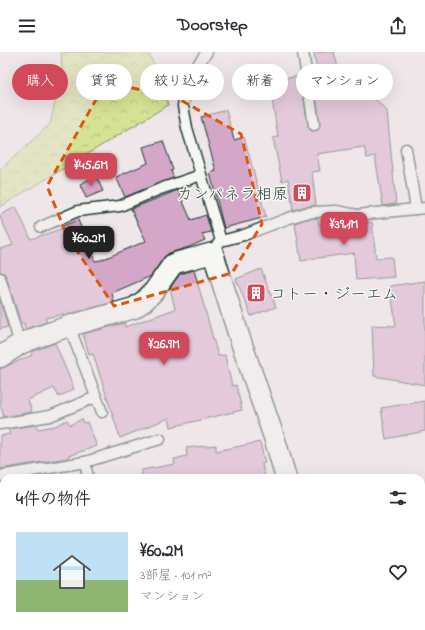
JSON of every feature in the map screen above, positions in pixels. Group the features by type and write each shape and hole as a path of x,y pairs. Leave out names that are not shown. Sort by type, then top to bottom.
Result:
{"street":[{"path":"0,357 20,344 69,326 134,308 154,291 173,264 217,247 239,336 275,440 285,474"}],"lane":[{"path":"207,52 191,74 183,106 187,128 201,175 217,247 289,218 314,212 336,211 358,215 420,208 406,149"},
{"path":"303,52 314,125"},
{"path":"40,227 78,210 120,206 160,188 201,175"},
{"path":"0,278 20,344"},
{"path":"69,326 102,412"},
{"path":"0,424 50,416 96,397"},
{"path":"12,474 85,462 160,439"},
{"path":"85,462 87,474"}],"highlighted area":[{"path":"106,82 177,98 241,134 262,224 232,273 114,306 67,236 47,186"}],"green space":[{"path":"61,52 148,52 154,64 140,64 140,100 167,100 168,105 0,207 0,170 50,124 55,100 68,100 68,64 62,64"}],"building":[{"path":"314,52 334,52 337,64 316,64"},
{"path":"296,77 296,100 304,100 308,126 311,131 318,130 320,124 317,100 376,100 387,111 396,204 383,206 375,156 367,158 364,147 317,154 320,171 312,172 316,205 293,210 288,179 282,181 273,138 278,137 272,100 288,100 288,78"},
{"path":"226,110 234,140 244,137 266,217 224,228 210,173 216,171 201,117"},
{"path":"163,141 173,170 171,171 174,178 125,197 116,177 148,163 143,147"},
{"path":"96,176 103,191 86,198 80,184"},
{"path":"178,190 191,220 206,215 211,232 202,234 205,240 169,253 164,257 151,276 112,293 114,302 77,312 45,318 47,322 25,329 24,323 21,324 6,276 4,273 0,272 0,249 13,245 0,215 16,207 31,239 61,229 60,227 78,220 95,261 101,260 146,241 131,209"},
{"path":"318,218 319,225 341,222 341,225 372,222 376,258 392,257 394,277 356,280 354,253 301,261 295,223 306,219"},
{"name":"コトー・ジーエム","path":"261,269 276,307 251,316 236,279"},
{"path":"194,270 218,356 225,355 232,386 236,385 242,410 171,427 169,418 120,438 93,354 89,355 83,334 125,323 125,327 175,309 170,288 180,274"},
{"path":"425,281 425,385 374,376 372,325 396,326 390,286"},
{"path":"0,300 8,327 0,329"},
{"path":"55,343 74,389 59,397 54,388 28,400 32,412 4,417 0,404 0,369 32,355 31,352"},
{"path":"425,401 425,431 386,439 381,408"},
{"path":"82,419 84,423 87,422 97,446 68,456 68,458 0,469 0,436 10,434 8,429 36,425 38,429 55,426 67,420 70,425"},
{"path":"260,442 265,463 262,464 264,474 142,474 142,470 175,464 174,459 187,456 186,448 216,445 216,451"}],"place":[{"name":"カンパネラ相原","path":"302,193"},
{"name":"コトー・ジーエム","path":"256,293"}]}
